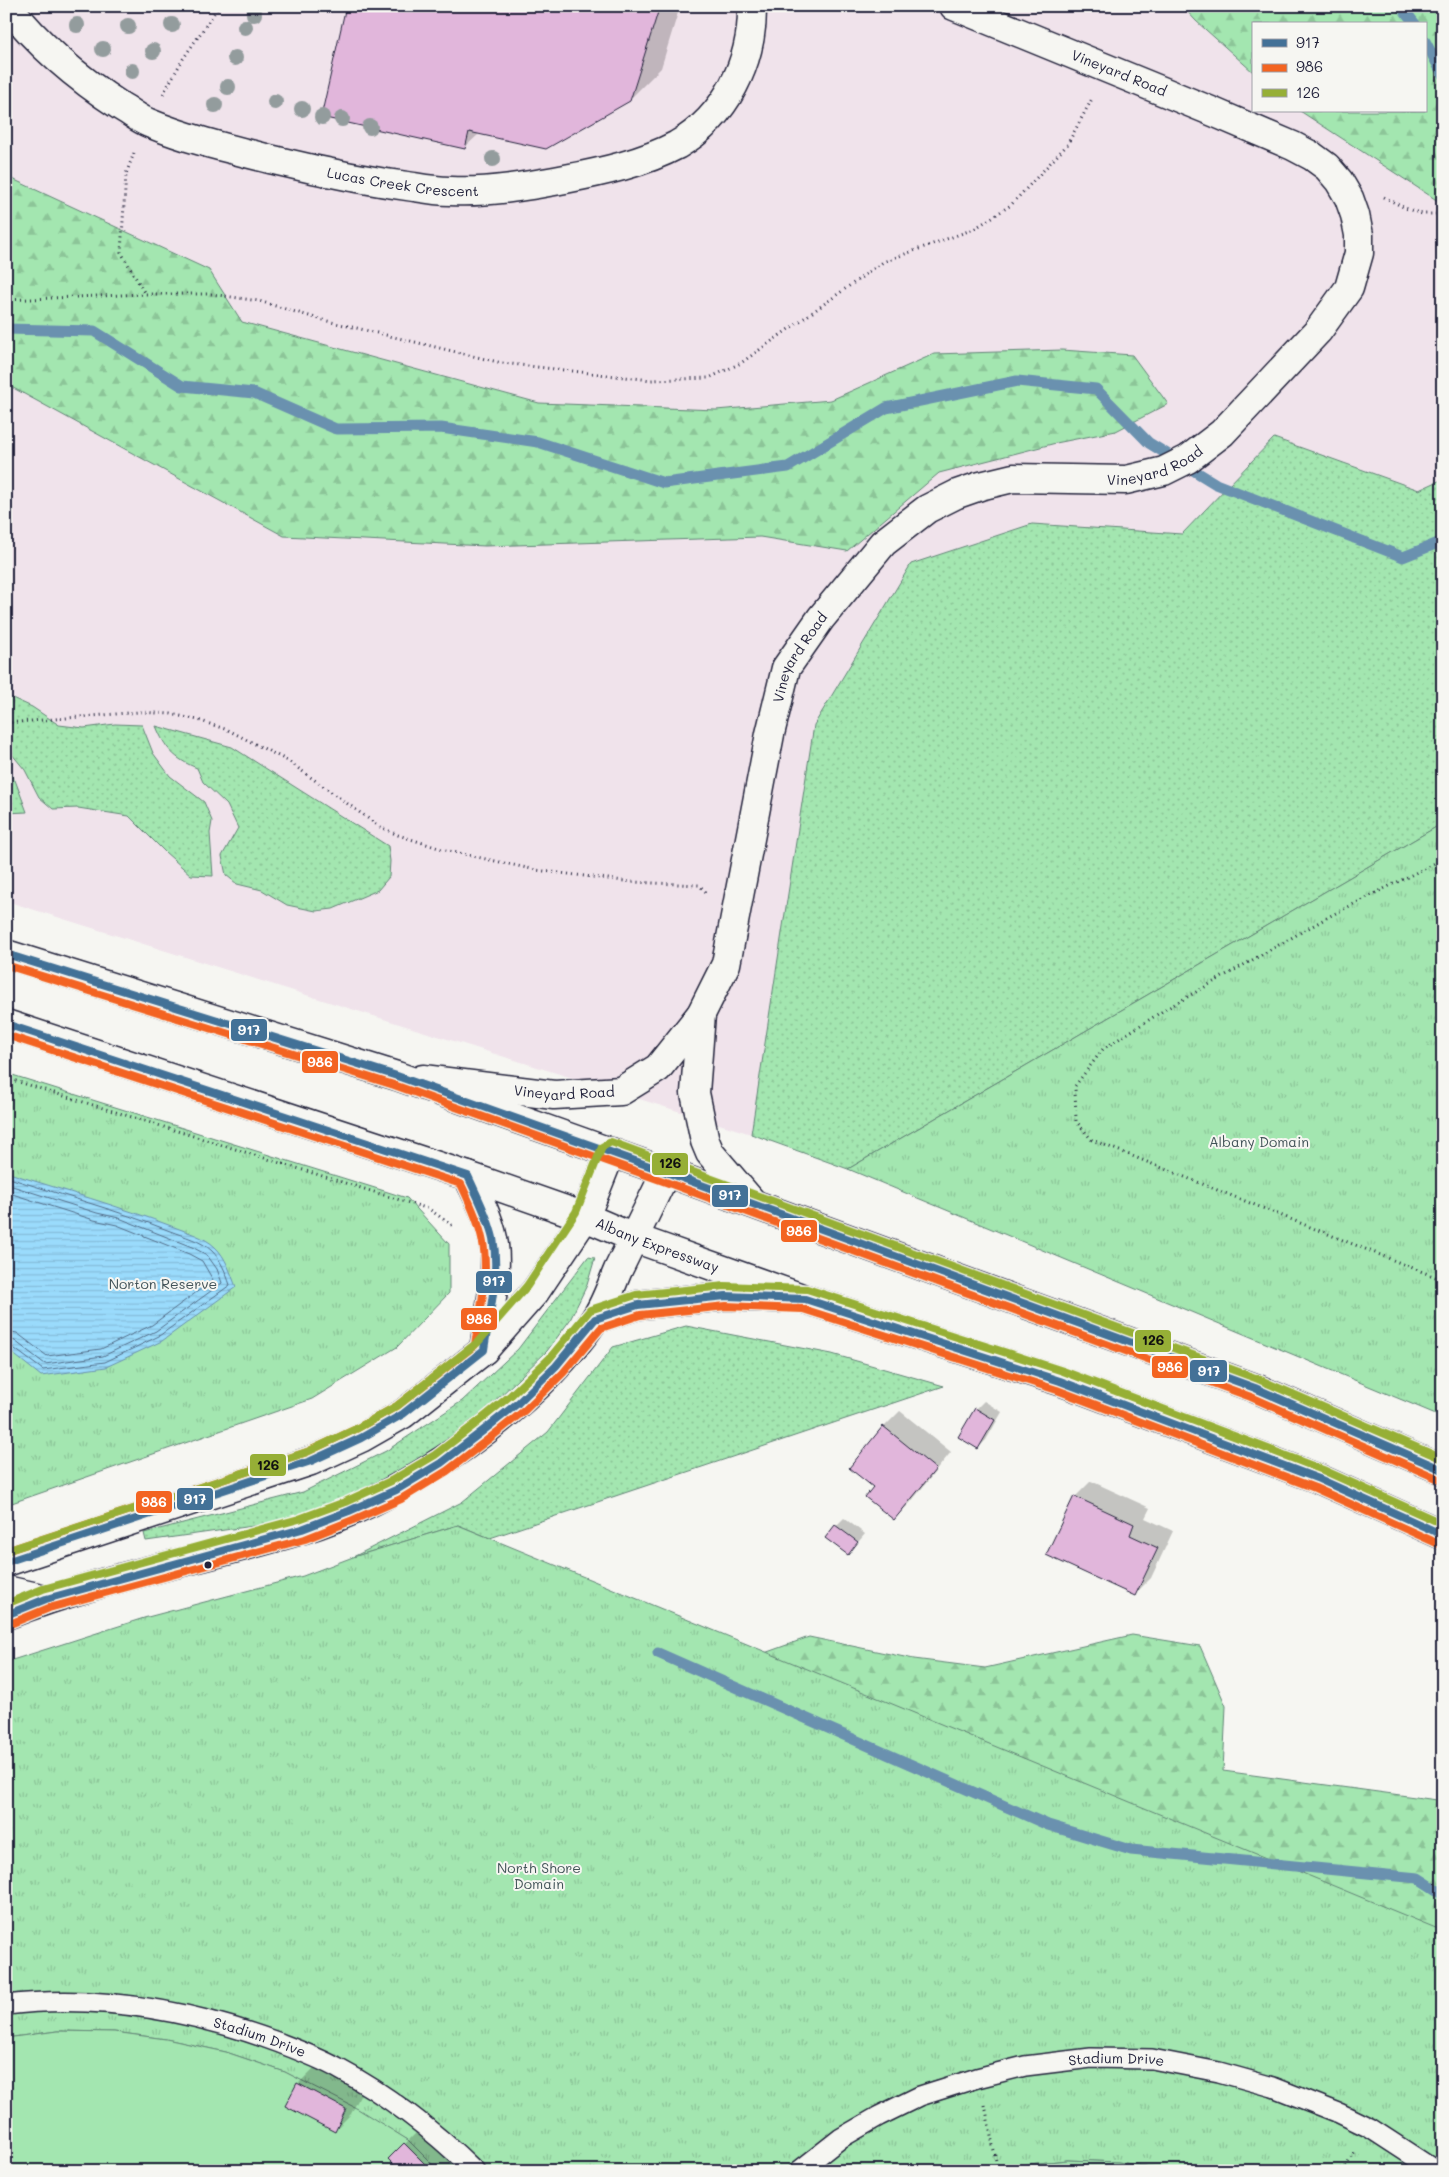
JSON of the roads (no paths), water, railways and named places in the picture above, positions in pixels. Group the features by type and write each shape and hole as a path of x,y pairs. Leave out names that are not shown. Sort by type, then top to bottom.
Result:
{"main road":[{"name":"Lucas Creek Crescent","path":"8,6 52,53 97,90 147,122 205,143 371,182 449,192 522,188 584,176 624,165 677,145 699,129 719,110 734,88 749,41 752,6"},
{"name":"Vineyard Road","path":"397,1076 554,1095 621,1090 658,1068 701,1014 726,964 770,734 786,668 821,618 883,543 927,509 957,494 987,484 1013,478 1126,480 1164,471 1199,452 1222,433 1318,331 1348,288 1359,253 1359,235 1349,198 1339,181 1327,167 1312,156 1293,146 1109,68 954,6"},
{"path":"6,954 397,1076 752,1202 1255,1388 1443,1470"},
{"name":"Vineyard Road","path":"701,1014 695,1093 705,1141 710,1153 752,1202"},
{"name":"Albany Expressway","path":"6,1024 468,1176 585,1217 634,1238 805,1299 1060,1381 1319,1479 1443,1534"},
{"path":"6,1562 319,1457 362,1438 404,1414 445,1384 484,1350 535,1292 585,1217 611,1152"},
{"path":"6,1615 46,1599 302,1529 396,1490 441,1463 518,1403 556,1366 596,1319 666,1172"},
{"path":"468,1176 487,1219 494,1246 494,1275 484,1350"},
{"path":"596,1319 638,1305 717,1297 805,1299"},
{"path":"6,1590 46,1599"}],"lane":[{"name":"Stadium Drive","path":"6,2005 40,2001 109,2003 175,2012 234,2026 339,2068 382,2094 430,2131 475,2171"},
{"name":"Stadium Drive","path":"799,2171 841,2138 878,2116 920,2096 977,2078 1025,2066 1091,2058 1152,2059 1219,2072 1273,2087 1339,2113 1370,2128 1432,2169"}],"water":[{"path":"6,1172 132,1212 190,1233 211,1243 219,1251 228,1266 236,1287 162,1341 106,1367 41,1376 6,1348"}],"waterway":[{"path":"1401,6 1413,22"},
{"path":"1426,43 1443,75"},
{"path":"6,329 94,331 182,386 254,393 336,429 441,428 538,442 664,483 788,467 886,408 1017,381 1096,389 1149,443 1216,484 1403,557 1443,541"},
{"path":"658,1653 1048,1825 1131,1850 1418,1878 1443,1894"}],"park label":[{"name":"Albany Domain","path":"1259,1142"},
{"name":"Norton Reserve","path":"163,1284"},
{"name":"North Shore Domain","path":"539,1876"}]}
